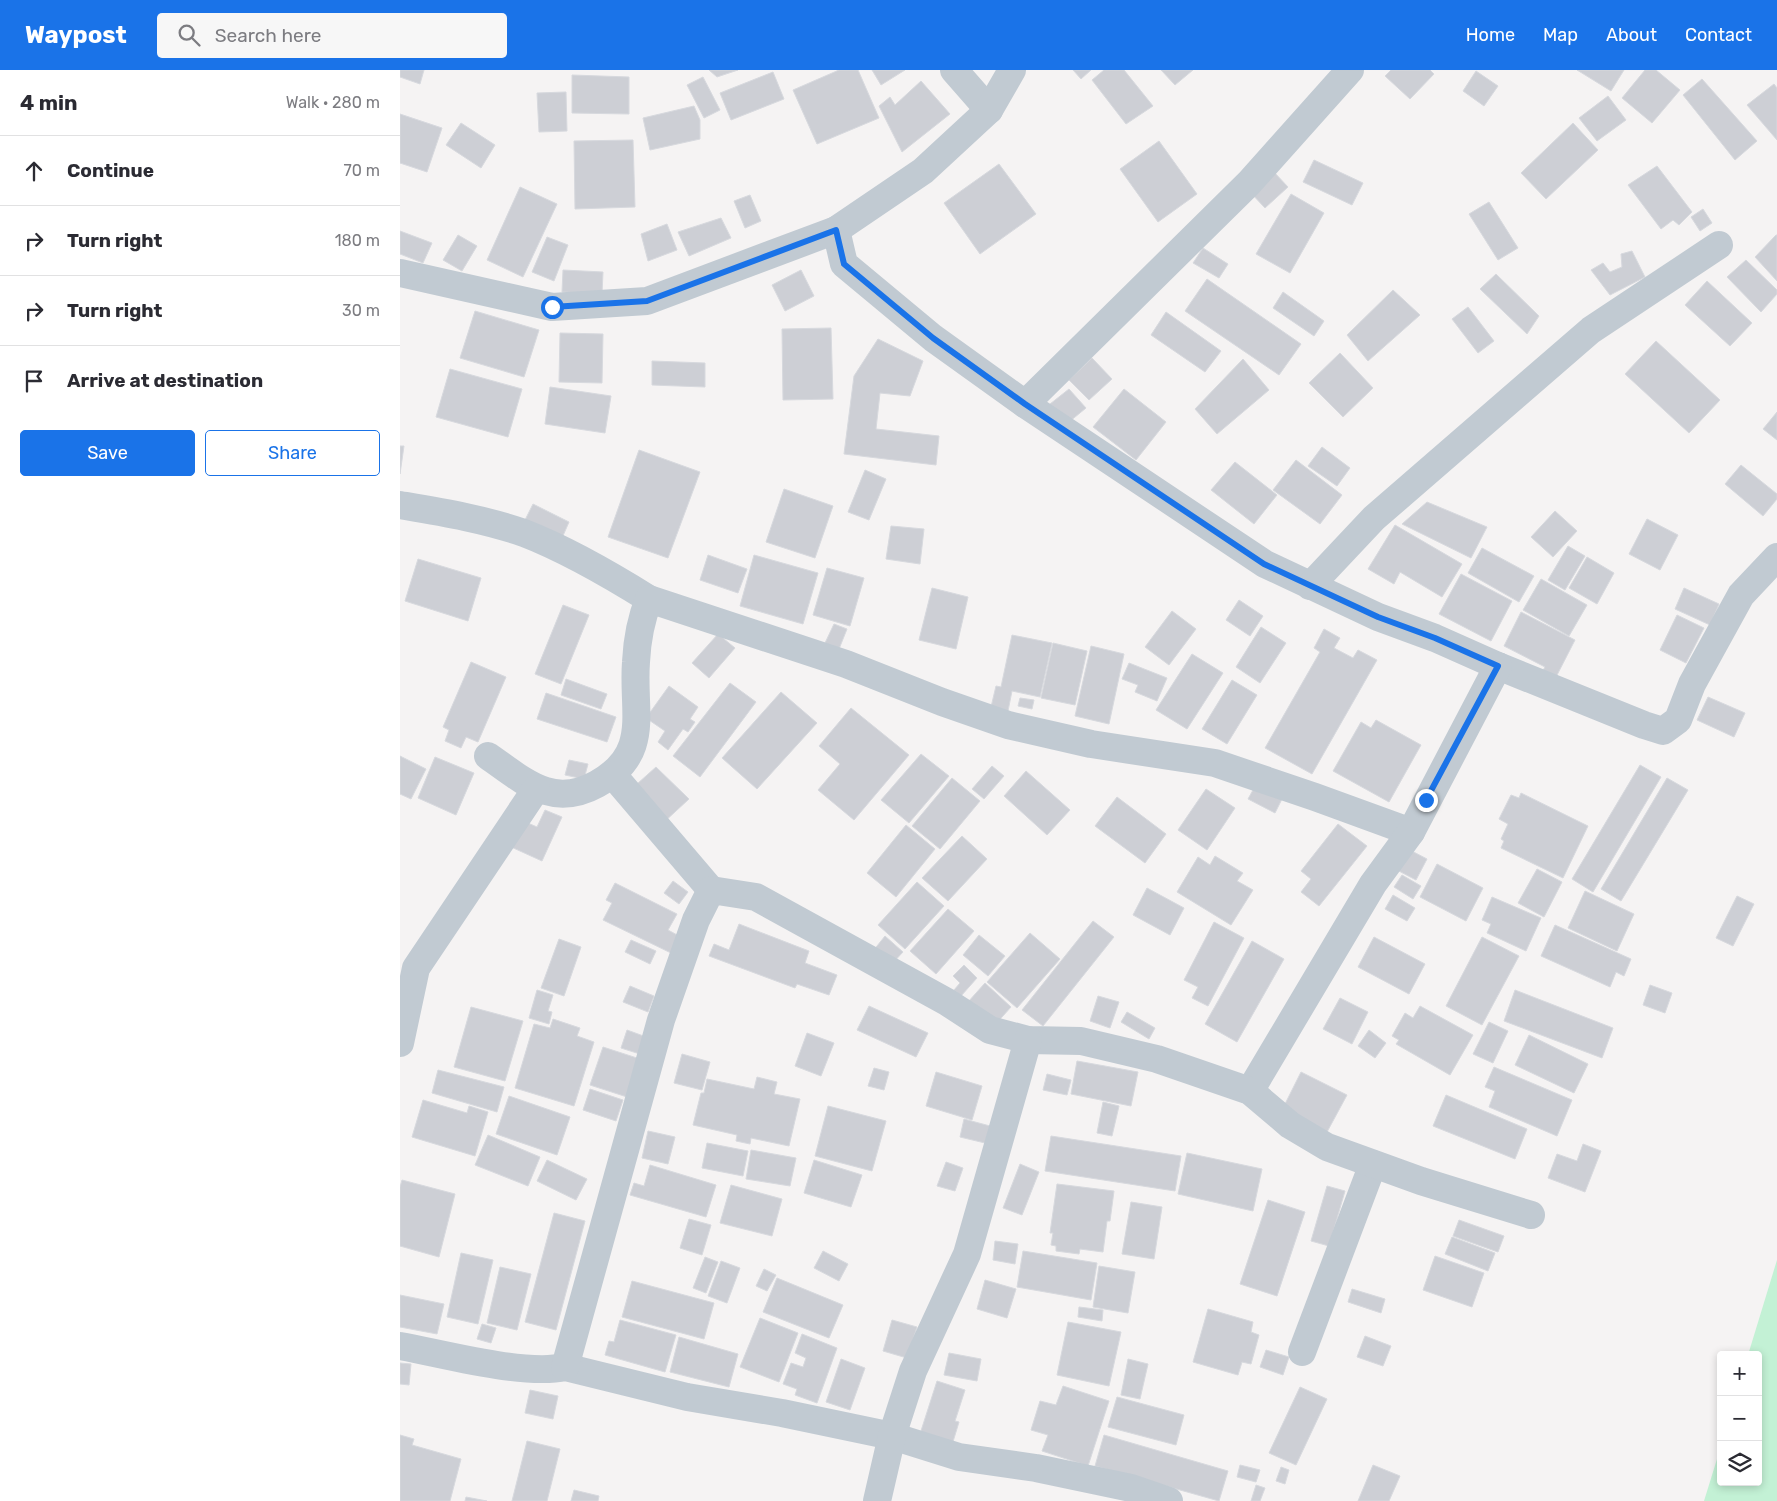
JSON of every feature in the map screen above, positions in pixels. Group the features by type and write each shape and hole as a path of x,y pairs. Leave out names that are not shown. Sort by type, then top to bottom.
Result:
{"street":[{"path":"954,70 989,110"},
{"path":"400,273 552,307 647,301 836,230 923,171 989,110 1012,70"},
{"path":"1025,404 1249,183 1350,70"},
{"path":"836,230 844,264 933,338 1025,404 1264,564 1310,586 1498,666 1663,731 1678,720 1692,684 1742,595 1777,557"},
{"path":"1310,586 1374,518 1591,330 1719,245"},
{"path":"400,505 457,514 523,533 597,567 650,599 846,664 942,702 1008,725 1110,748 1215,763 1411,832"},
{"path":"488,756 536,789 573,794 613,775 632,751 638,725 635,663 642,617 650,599"},
{"path":"1250,1091 1373,884 1411,832 1498,666"},
{"path":"613,775 711,890 756,897 947,1002 990,1030 1028,1040 1081,1041 1157,1059 1250,1091 1290,1125 1327,1147 1531,1216"},
{"path":"400,1043 416,968 536,789"},
{"path":"565,1367 660,1020 696,920 711,890"},
{"path":"877,1501 892,1436 913,1371 967,1254 1028,1040"},
{"path":"1302,1352 1373,1164"},
{"path":"400,1346 517,1367 553,1370 565,1367 687,1397 782,1413 892,1436 959,1457 1036,1468 1131,1488 1169,1501"}],"green space":[{"path":"1777,1260 1777,1501 1704,1501 1717,1459 1717,1486 1762,1486 1762,1351 1749,1351"}],"building":[{"path":"400,70 424,70 420,84 400,77"},
{"path":"709,70 738,70 717,77"},
{"path":"839,70 858,70 879,118 817,144 793,90"},
{"path":"872,70 905,70 881,85"},
{"path":"1073,70 1091,70 1081,79"},
{"path":"1104,70 1124,70 1153,106 1126,124 1092,80"},
{"path":"1161,70 1193,70 1175,85"},
{"path":"1391,70 1430,70 1434,74 1410,99 1385,76"},
{"path":"1577,70 1624,70 1611,91"},
{"path":"1645,70 1656,70 1680,90 1652,123 1622,98"},
{"path":"1476,71 1498,86 1484,106 1463,91"},
{"path":"773,72 784,99 731,120 720,93"},
{"path":"572,75 629,77 629,114 572,113"},
{"path":"703,77 720,110 704,118 687,85"},
{"path":"1702,79 1757,141 1735,160 1683,95"},
{"path":"921,81 950,114 902,152 879,106 890,97 895,105"},
{"path":"1774,84 1777,88 1777,140 1747,105"},
{"path":"566,92 567,131 539,132 537,93"},
{"path":"1608,96 1626,120 1597,141 1579,118"},
{"path":"694,106 700,120 700,139 650,150 643,118"},
{"path":"400,114 442,128 427,172 400,163"},
{"path":"461,123 495,145 481,168 446,145"},
{"path":"1573,123 1598,150 1546,199 1521,173"},
{"path":"633,140 635,207 575,209 574,141"},
{"path":"1159,141 1197,194 1158,222 1120,169"},
{"path":"1314,160 1363,183 1352,205 1303,182"},
{"path":"999,164 1036,214 980,254 944,203"},
{"path":"1657,166 1692,212 1679,225 1673,220 1661,229 1628,185"},
{"path":"1273,171 1288,187 1265,208 1250,192"},
{"path":"520,187 557,204 523,277 487,260"},
{"path":"1291,194 1324,213 1290,273 1256,254"},
{"path":"750,195 761,221 745,228 734,201"},
{"path":"1489,202 1518,248 1498,260 1469,214"},
{"path":"1703,209 1712,223 1700,231 1691,217"},
{"path":"721,218 731,238 689,256 678,232"},
{"path":"667,224 677,250 648,261 641,234"},
{"path":"400,231 432,243 423,263 400,254"},
{"path":"458,235 477,246 462,271 443,260"},
{"path":"1777,235 1777,281 1755,257"},
{"path":"547,237 568,245 554,281 532,272"},
{"path":"1203,248 1228,264 1219,278 1193,263"},
{"path":"1632,251 1645,277 1610,295 1591,270 1603,263 1610,272 1622,267 1621,254"},
{"path":"1746,260 1777,290 1777,294 1761,312 1727,277"},
{"path":"563,270 603,272 602,294 562,292"},
{"path":"801,270 814,296 785,311 772,285"},
{"path":"1496,274 1539,316 1527,334 1480,289"},
{"path":"1207,279 1301,344 1279,375 1185,311"},
{"path":"1707,281 1752,323 1730,346 1685,305"},
{"path":"1393,290 1420,315 1368,361 1347,335"},
{"path":"1283,292 1324,321 1314,336 1273,308"},
{"path":"1468,307 1494,341 1478,353 1452,319"},
{"path":"475,311 539,330 524,377 460,358"},
{"path":"1166,312 1221,351 1205,372 1151,335"},
{"path":"831,328 833,399 783,400 782,329"},
{"path":"560,333 603,334 602,383 559,382"},
{"path":"878,339 923,361 910,396 880,393 876,429 939,436 936,465 844,454 854,376"},
{"path":"1656,341 1720,400 1689,433 1625,374"},
{"path":"1340,353 1373,388 1343,417 1309,383"},
{"path":"1092,358 1112,379 1089,400 1069,380"},
{"path":"1243,359 1269,390 1217,434 1195,409"},
{"path":"652,361 705,363 705,387 652,385"},
{"path":"450,369 522,389 508,437 436,417"},
{"path":"550,387 611,396 605,433 545,424"},
{"path":"1069,389 1086,408 1069,422 1050,404"},
{"path":"1124,389 1166,422 1136,460 1093,427"},
{"path":"1777,412 1777,440 1763,429"},
{"path":"400,446 404,446 400,474"},
{"path":"1322,447 1350,468 1337,486 1308,466"},
{"path":"639,450 700,472 668,558 608,537"},
{"path":"1296,460 1342,495 1320,524 1273,490"},
{"path":"1235,462 1277,495 1254,524 1211,490"},
{"path":"1741,465 1777,494 1777,499 1763,516 1725,484"},
{"path":"865,470 886,479 869,520 848,512"},
{"path":"784,489 833,506 815,558 766,542"},
{"path":"1427,502 1487,527 1471,558 1402,524"},
{"path":"533,504 569,522 562,538 525,520"},
{"path":"1555,511 1577,531 1553,557 1531,537"},
{"path":"1647,519 1678,535 1660,570 1629,554"},
{"path":"1395,525 1462,564 1442,597 1400,572 1394,584 1368,569"},
{"path":"891,526 924,529 920,564 886,559"},
{"path":"1568,546 1585,556 1565,590 1548,580"},
{"path":"1482,548 1534,576 1519,602 1468,573"},
{"path":"708,555 747,569 738,593 700,580"},
{"path":"754,555 818,573 803,624 740,606"},
{"path":"1587,557 1614,573 1597,604 1569,588"},
{"path":"418,559 481,578 468,621 405,601"},
{"path":"827,568 864,578 850,626 813,615"},
{"path":"1461,574 1512,601 1491,641 1439,614"},
{"path":"1541,579 1587,605 1569,636 1523,610"},
{"path":"932,588 968,597 956,649 919,640"},
{"path":"1684,588 1719,604 1710,625 1675,609"},
{"path":"1239,600 1263,616 1250,636 1226,620"},
{"path":"563,605 589,615 561,684 535,674"},
{"path":"1172,611 1196,629 1169,665 1145,647"},
{"path":"1521,612 1575,640 1555,679 1542,672 1545,667 1504,646"},
{"path":"1677,615 1704,628 1686,663 1660,650"},
{"path":"834,624 847,629 839,649 825,643"},
{"path":"1261,627 1286,643 1260,683 1236,667"},
{"path":"1324,629 1340,638 1334,648 1353,658 1358,650 1377,660 1312,774 1265,748 1320,652 1314,648"},
{"path":"718,634 735,648 709,678 692,663"},
{"path":"1012,635 1052,643 1040,697 1012,691 1008,711 991,707 996,686 1001,687"},
{"path":"1053,643 1087,651 1075,705 1041,698"},
{"path":"1091,646 1124,654 1109,724 1075,716"},
{"path":"1192,654 1223,673 1187,729 1156,710"},
{"path":"471,662 506,677 478,742 466,737 461,748 445,741 449,730 443,727"},
{"path":"1129,663 1167,678 1157,701 1135,692 1138,685 1122,679"},
{"path":"566,679 607,694 601,709 561,695"},
{"path":"1232,680 1257,695 1227,744 1202,729"},
{"path":"730,683 756,702 700,777 673,756"},
{"path":"669,686 698,707 690,719 695,722 688,732 683,729 668,750 658,742 665,731 646,718"},
{"path":"781,692 817,723 757,789 722,758"},
{"path":"546,693 616,717 607,742 537,719"},
{"path":"1708,697 1745,713 1734,737 1697,720"},
{"path":"1020,698 1034,700 1032,709 1018,706"},
{"path":"851,708 909,755 854,820 818,790 840,764 819,746"},
{"path":"1376,720 1421,745 1389,802 1333,771 1361,722 1371,728"},
{"path":"921,754 949,776 909,823 881,800"},
{"path":"400,756 426,769 411,799 400,794"},
{"path":"435,757 474,773 456,815 418,798"},
{"path":"569,760 588,764 584,779 565,775"},
{"path":"1640,765 1661,777 1593,892 1572,879"},
{"path":"992,766 1004,776 984,799 972,789"},
{"path":"656,767 689,799 663,823 637,784"},
{"path":"1026,771 1070,810 1047,835 1004,796"},
{"path":"952,778 980,801 940,849 912,826"},
{"path":"1667,778 1688,790 1621,901 1601,889"},
{"path":"1258,781 1284,795 1275,813 1248,799"},
{"path":"1206,789 1235,808 1207,850 1178,830"},
{"path":"1521,793 1588,826 1563,878 1501,848 1504,841 1501,839 1508,824 1499,819 1511,795 1519,798"},
{"path":"1117,797 1166,834 1145,863 1095,826"},
{"path":"545,810 562,817 542,861 509,846 521,820 537,827"},
{"path":"1338,824 1367,846 1319,906 1301,892 1311,879 1301,871"},
{"path":"906,825 935,849 896,897 867,873"},
{"path":"962,836 987,859 948,901 922,878"},
{"path":"1408,849 1427,859 1416,880 1397,870"},
{"path":"1215,856 1243,873 1237,881 1253,890 1231,925 1177,892 1198,857 1210,865"},
{"path":"1437,864 1483,888 1466,921 1420,897"},
{"path":"1537,869 1562,882 1544,917 1518,903"},
{"path":"1402,875 1421,886 1413,899 1394,887"},
{"path":"673,881 688,892 679,904 664,893"},
{"path":"917,882 944,906 905,949 878,925"},
{"path":"615,883 677,914 668,930 679,936 671,953 603,920 612,903 606,900"},
{"path":"1147,888 1184,908 1170,935 1133,915"},
{"path":"1585,891 1634,914 1617,951 1568,928"},
{"path":"1393,895 1415,908 1407,921 1385,909"},
{"path":"1737,896 1754,904 1733,946 1716,938"},
{"path":"1492,897 1541,918 1526,951 1487,933 1491,924 1482,920"},
{"path":"948,909 974,931 936,974 910,951"},
{"path":"1093,921 1114,937 1043,1026 1022,1010"},
{"path":"1214,922 1244,938 1208,1006 1192,998 1198,987 1184,980"},
{"path":"739,924 809,951 805,963 837,975 829,995 797,984 795,988 709,956 714,944 729,950"},
{"path":"1555,925 1631,959 1624,976 1616,972 1610,987 1541,956"},
{"path":"1030,933 1060,959 1017,1008 987,982"},
{"path":"979,935 1005,956 988,976 963,955"},
{"path":"885,936 903,952 890,966 873,951"},
{"path":"1374,937 1425,964 1409,994 1358,967"},
{"path":"1482,937 1519,956 1482,1025 1446,1006"},
{"path":"559,939 581,947 564,996 541,988"},
{"path":"631,940 656,951 650,964 625,952"},
{"path":"1252,941 1284,959 1237,1042 1205,1024"},
{"path":"964,965 977,978 961,996 954,990 960,983 953,976"},
{"path":"985,983 1011,1007 994,1026 968,1002"},
{"path":"1650,985 1672,993 1665,1013 1643,1005"},
{"path":"630,986 654,996 648,1012 623,1002"},
{"path":"537,990 553,995 548,1011 552,1012 549,1024 529,1018"},
{"path":"1515,990 1613,1028 1602,1058 1504,1021"},
{"path":"1098,996 1119,1002 1110,1028 1090,1021"},
{"path":"1340,998 1368,1012 1352,1044 1323,1029"},
{"path":"869,1006 928,1033 916,1057 857,1030"},
{"path":"1420,1006 1473,1035 1450,1075 1396,1044 1399,1040 1392,1036 1405,1013 1413,1018"},
{"path":"471,1007 523,1021 505,1081 454,1067"},
{"path":"1127,1012 1155,1028 1149,1039 1121,1022"},
{"path":"553,1019 580,1028 577,1036 594,1042 574,1106 515,1088 534,1024 550,1028"},
{"path":"1489,1022 1508,1031 1493,1063 1473,1054"},
{"path":"627,1030 649,1038 643,1055 621,1048"},
{"path":"1369,1030 1386,1043 1375,1058 1358,1046"},
{"path":"807,1033 834,1043 821,1076 795,1066"},
{"path":"1529,1035 1588,1064 1574,1093 1515,1065"},
{"path":"603,1047 640,1059 627,1097 590,1085"},
{"path":"682,1054 710,1062 702,1090 674,1083"},
{"path":"1077,1061 1138,1072 1131,1106 1071,1094"},
{"path":"1494,1067 1572,1100 1557,1136 1489,1107 1495,1091 1485,1087"},
{"path":"874,1068 889,1072 884,1090 868,1086"},
{"path":"438,1070 504,1087 497,1112 432,1093"},
{"path":"936,1072 982,1086 972,1120 926,1106"},
{"path":"1301,1072 1347,1095 1327,1132 1282,1110"},
{"path":"1047,1074 1071,1080 1067,1095 1043,1090"},
{"path":"757,1077 777,1082 774,1094 800,1099 789,1146 751,1138 750,1144 736,1141 737,1135 693,1125 701,1093 704,1093 707,1079 754,1089"},
{"path":"590,1089 623,1100 616,1121 583,1110"},
{"path":"1446,1095 1527,1129 1515,1159 1433,1126"},
{"path":"509,1096 570,1117 557,1155 496,1134"},
{"path":"423,1100 467,1113 469,1106 488,1112 475,1156 412,1137"},
{"path":"1103,1102 1119,1106 1112,1136 1097,1133"},
{"path":"828,1106 886,1121 872,1171 815,1156"},
{"path":"964,1119 990,1126 985,1143 960,1137"},
{"path":"648,1131 675,1137 668,1164 642,1158"},
{"path":"488,1135 540,1157 528,1186 475,1165"},
{"path":"1051,1136 1181,1156 1175,1191 1045,1171"},
{"path":"707,1143 748,1151 743,1176 702,1168"},
{"path":"1583,1144 1601,1151 1585,1192 1548,1178 1557,1154 1577,1161"},
{"path":"751,1150 796,1158 790,1186 746,1179"},
{"path":"1187,1153 1262,1169 1253,1211 1178,1194"},
{"path":"547,1160 587,1179 576,1200 537,1181"},
{"path":"814,1160 862,1175 851,1207 804,1193"},
{"path":"946,1162 963,1168 955,1191 937,1186"},
{"path":"1020,1164 1039,1172 1022,1215 1003,1208"},
{"path":"650,1165 716,1185 706,1217 630,1195 634,1183 644,1186"},
{"path":"402,1180 455,1194 439,1257 400,1246 400,1187"},
{"path":"1057,1184 1114,1191 1110,1221 1107,1221 1103,1252 1080,1249 1079,1254 1056,1251 1056,1246 1051,1245 1053,1233 1050,1233"},
{"path":"731,1185 782,1199 772,1236 720,1223"},
{"path":"1327,1186 1345,1191 1329,1246 1311,1241"},
{"path":"1268,1200 1305,1212 1277,1296 1240,1284"},
{"path":"1131,1202 1162,1207 1154,1259 1122,1254"},
{"path":"554,1213 585,1221 556,1330 525,1322"},
{"path":"689,1219 711,1225 702,1255 680,1248"},
{"path":"1459,1220 1504,1236 1498,1252 1453,1236"},
{"path":"1452,1237 1495,1253 1488,1271 1445,1254"},
{"path":"995,1241 1018,1244 1015,1264 993,1260"},
{"path":"823,1251 848,1264 839,1281 814,1268"},
{"path":"1023,1251 1097,1263 1091,1300 1017,1287"},
{"path":"461,1253 493,1260 478,1324 447,1317"},
{"path":"1435,1256 1484,1273 1472,1307 1423,1290"},
{"path":"705,1257 718,1262 706,1293 693,1288"},
{"path":"721,1261 740,1268 727,1303 708,1296"},
{"path":"1099,1266 1135,1272 1128,1313 1093,1307"},
{"path":"500,1267 531,1274 517,1330 487,1323"},
{"path":"764,1269 776,1275 767,1291 756,1286"},
{"path":"777,1278 843,1305 829,1338 763,1312"},
{"path":"985,1280 1016,1289 1007,1318 977,1309"},
{"path":"632,1281 714,1303 704,1339 622,1317"},
{"path":"1352,1289 1385,1299 1381,1313 1348,1302"},
{"path":"400,1295 444,1304 437,1334 400,1327"},
{"path":"1079,1307 1103,1310 1102,1321 1078,1317"},
{"path":"1208,1309 1253,1322 1251,1332 1259,1335 1251,1364 1242,1362 1238,1375 1193,1362"},
{"path":"760,1318 798,1333 779,1382 740,1367"},
{"path":"620,1320 676,1335 665,1372 605,1355 609,1341 614,1342"},
{"path":"892,1320 917,1327 907,1358 883,1351"},
{"path":"1068,1322 1121,1332 1109,1386 1057,1375"},
{"path":"482,1324 496,1328 491,1343 477,1339"},
{"path":"802,1334 837,1348 817,1403 795,1395 797,1389 783,1384 791,1363 803,1367 806,1358 795,1353"},
{"path":"1365,1336 1391,1346 1383,1366 1357,1357"},
{"path":"679,1337 738,1354 729,1387 670,1372"},
{"path":"1266,1350 1289,1357 1283,1375 1260,1367"},
{"path":"949,1353 981,1359 977,1381 944,1375"},
{"path":"841,1359 865,1368 850,1410 826,1402"},
{"path":"1128,1359 1148,1364 1140,1399 1121,1395"},
{"path":"400,1363 411,1364 409,1385 400,1384"},
{"path":"937,1381 965,1390 955,1421 959,1422 952,1445 920,1434"},
{"path":"1063,1386 1109,1401 1088,1466 1042,1451 1048,1435 1031,1430 1040,1401 1056,1405"},
{"path":"1300,1387 1327,1399 1296,1465 1269,1453"},
{"path":"530,1390 558,1396 553,1419 525,1413"},
{"path":"1117,1397 1184,1415 1176,1445 1108,1427"},
{"path":"400,1435 414,1439 412,1445 461,1459 450,1501 400,1501"},
{"path":"1104,1435 1228,1471 1219,1501 1095,1466"},
{"path":"527,1441 560,1449 547,1501 512,1501"},
{"path":"1240,1465 1260,1470 1256,1482 1237,1477"},
{"path":"1373,1465 1400,1476 1389,1501 1358,1501"},
{"path":"1281,1467 1289,1470 1285,1484 1276,1481"},
{"path":"1256,1485 1265,1488 1260,1501 1251,1501"},
{"path":"574,1490 599,1496 598,1501 571,1501"},
{"path":"466,1497 487,1501 465,1501"}],"route":[{"path":"552,307 647,301 836,230 844,264 933,338 1025,404 1264,564 1378,617 1435,638 1498,666 1426,800"}]}
